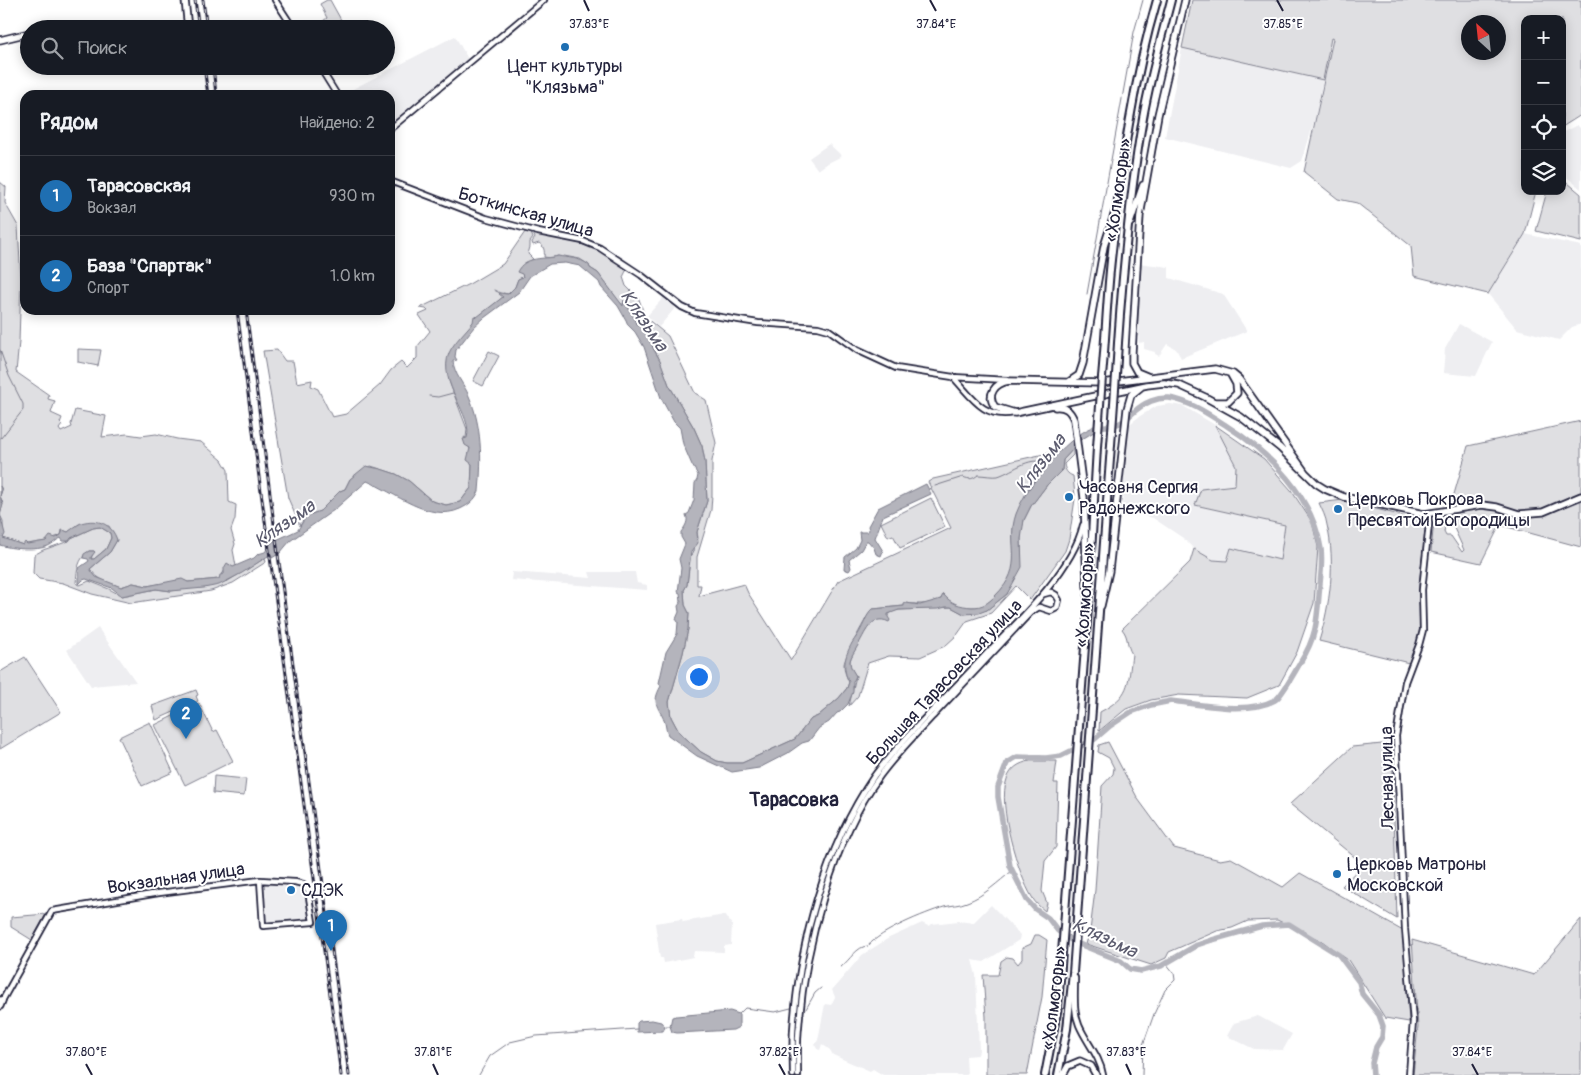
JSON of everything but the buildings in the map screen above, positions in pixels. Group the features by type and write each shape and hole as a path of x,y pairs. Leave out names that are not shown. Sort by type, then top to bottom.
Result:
{"highway":[{"name":"«Холмогоры»","path":"1045,1074 1058,1007 1112,252 1134,99 1157,0"},
{"name":"«Холмогоры»","path":"1058,1075 1068,1021 1078,917 1091,710 1127,232 1143,116 1171,0"}],"main road":[{"path":"184,0 187,20"},
{"path":"1154,378 1137,372 1133,366 1132,357 1139,227 1158,115 1185,0"},
{"path":"0,40 20,35"},
{"path":"1127,232 1149,169"},
{"path":"1061,382 1075,378 1082,369 1104,246 1119,198"},
{"path":"1305,472 1240,379 1218,370 1102,382 1016,380 1005,381 993,389 991,398 995,407 1015,413 1147,385 1164,383 1179,385 1241,417 1280,448 1317,484 1334,493 1417,513 1428,514 1482,505 1497,507 1519,514 1543,512 1581,496"},
{"path":"1213,402 1228,402 1237,393 1236,381 1229,374"},
{"path":"1098,616 1109,571 1129,399 1134,392 1147,385"},
{"path":"1040,407 1064,407 1070,412 1074,420 1084,498 1088,607"},
{"path":"1063,1075 1068,1066 1080,1061 1091,1066 1096,1075"}],"street":[{"path":"275,0 288,20"},
{"path":"395,125 544,0"},
{"path":"325,75 334,90"},
{"name":"Боткинская улица","path":"395,183 474,214 538,232 582,241 600,248 686,309 695,313 758,323 818,327 829,330 857,350 896,368 952,377 1016,380"},
{"path":"952,377 984,409 995,414 1015,413"},
{"name":"Лесная улица","path":"1409,1075 1413,1021 1406,936 1396,736 1405,682 1423,630 1422,590 1429,524 1428,514"},
{"name":"Большая Тарасовская улица","path":"793,1075 793,1030 799,977 817,902 831,858 856,805 882,765 1042,596 1076,547 1084,521"},
{"path":"1047,592 1058,596 1059,603 1057,608 1047,611 1043,609 1040,603 1042,596 1047,592"},
{"name":"Большая Тарасовская улица","path":"798,1075 799,1026 807,968 827,886 853,821 879,778 893,760 1032,612 1036,608 1043,609"},
{"name":"Вокзальная улица","path":"1,1002 52,911 159,893 260,880 296,882 304,886 308,891 313,922 263,926 260,880"},
{"path":"1074,958 1076,1015 1080,1027 1099,1061 1103,1075"}],"shaded area":[{"path":"330,0 341,20 324,20 327,18 320,4"},
{"path":"1192,0 1581,0 1581,115 1566,124 1566,15 1521,15 1521,195 1535,195 1525,234 1488,294 1414,276 1411,246 1357,203 1338,199 1304,172 1333,39 1331,38 1323,80 1182,48"},
{"path":"455,36 468,59 395,119 395,90 351,90 380,75 395,75 395,67"},
{"path":"1182,48 1323,80 1315,119 1302,161 1291,168 1165,137"},
{"path":"1577,125 1581,129 1581,189 1566,176 1566,131"},
{"path":"829,144 842,156 818,170 809,158"},
{"path":"1566,181 1581,194 1581,242 1536,231 1546,195 1566,195"},
{"path":"0,182 6,187 5,203 18,226 20,311 16,372 49,395 48,399 55,401 51,413 62,418 60,423 62,425 59,429 61,432 72,427 71,424 75,410 106,416 102,437 127,434 141,436 156,434 201,442 222,460 228,470 229,502 236,505 235,519 231,530 235,544 233,550 236,566 233,568 229,564 219,579 188,582 182,580 147,586 133,583 121,587 104,581 90,569 110,552 117,540 109,526 79,524 68,532 62,530 61,535 46,541 23,545 3,538 3,521 0,515 3,504 0,496 2,490 0,486"},
{"path":"525,232 531,233 533,238 530,242 528,254 533,259 522,266 523,277 518,279 515,287 508,294 503,293 504,296 473,322 447,364 449,381 467,429 466,438 464,437 471,451 468,459 472,464 471,488 460,502 446,505 432,501 409,481 396,474 371,466 350,479 345,489 340,491 320,511 306,516 300,526 288,498 263,351 277,350 285,361 293,361 297,383 312,380 311,386 318,389 332,417 346,414 380,385 391,370 401,362 407,368 417,358 417,347 430,331 419,315 428,311 420,308 471,283 503,264"},
{"path":"533,233 595,249 606,254 627,269 623,277 626,286 639,299 645,317 668,336 695,393 706,400 716,443 712,461 711,510 697,557 697,585 701,585 699,596 744,584 791,660 838,581 951,528 928,482 933,479 1053,452 1057,454 1029,487 1017,513 1013,527 1014,562 1012,573 1005,586 989,602 981,607 961,607 948,600 944,595 937,601 932,602 921,604 906,603 904,606 873,609 861,627 845,660 844,669 849,682 847,688 839,698 818,716 811,719 795,739 742,763 717,761 701,752 679,732 671,717 669,702 688,629 689,613 685,605 684,590 687,585 690,559 698,538 697,532 707,501 705,462 702,446 694,428 669,385 647,333 636,324 636,319 619,302 598,273 590,268 589,265 580,259 564,256 562,258 558,256 544,257 542,246 539,243 533,245 532,242 535,238"},
{"path":"1525,234 1581,246 1581,324 1572,327 1559,340 1517,329 1488,294"},
{"path":"558,256 577,259 585,262 598,273 623,306 624,300 636,324 644,327 660,360 669,385 694,428 702,446 705,462 707,501 697,532 698,543 691,552 687,585 684,590 685,605 689,613 688,629 669,702 671,717 679,732 701,752 717,761 742,763 795,739 811,719 818,716 839,698 849,682 845,667 847,653 867,616 873,609 904,606 906,603 920,605 941,599 943,594 956,604 964,606 976,607 988,603 1005,585 1010,575 1013,565 1013,525 1024,497 1057,454 1057,450 1060,451 1082,433 1099,425 1098,431 1074,444 1073,449 1063,460 1062,470 1047,485 1031,506 1024,520 1021,539 1022,567 1007,594 987,610 979,613 964,614 951,607 899,610 888,614 889,622 878,620 873,623 869,626 851,659 851,667 856,676 853,682 853,692 848,704 829,722 819,728 809,741 802,743 788,753 759,768 732,772 697,756 668,735 656,702 661,686 659,683 666,652 677,634 678,622 676,619 679,612 678,606 681,602 680,593 678,592 681,568 679,559 685,544 681,537 681,532 687,522 686,515 689,513 694,500 695,483 698,475 683,444 680,428 674,422 661,398 644,347 635,332 628,325 618,306 601,287 599,282 580,266 565,263 550,264 530,276 519,292 474,327 456,350 455,357 457,360 453,361 454,366 473,407 479,431 481,455 479,491 471,502 460,509 437,512 425,509 367,481 334,510 290,541 280,553 272,558 271,554 219,585 171,591 156,589 122,596 112,588 86,579 79,584 79,568 89,561 83,558 84,554 94,551 91,559 94,559 106,549 111,538 110,533 100,527 93,528 71,538 69,541 63,541 61,538 43,548 11,548 0,545 0,515 5,534 3,538 23,545 25,542 27,544 46,541 50,536 56,538 61,535 63,530 68,532 81,523 93,521 108,526 115,534 117,540 110,552 90,569 96,577 121,587 133,583 147,586 182,579 188,582 219,579 220,575 224,574 224,568 227,563 233,567 254,558 258,554 265,552 272,542 298,530 306,516 320,511 340,491 345,489 350,479 366,466 396,474 409,481 432,501 446,505 460,502 471,488 472,464 467,460 470,448 465,445 463,439 467,438 468,429 448,376 447,364 449,353 473,322 474,316 477,317 503,297 500,293 508,294 515,287 518,279 523,277 522,274 517,272 525,263 535,259"},
{"path":"1138,263 1169,267 1169,278 1223,294 1247,331 1181,358 1176,349 1167,344 1159,356 1155,352 1144,349 1144,342 1139,343 1137,320"},
{"path":"663,298 675,308 659,327 647,316"},
{"path":"1459,324 1492,342 1476,376 1443,373 1445,349"},
{"path":"78,349 101,350 98,366 78,362"},
{"path":"489,351 499,356 483,386 473,381"},
{"path":"1170,404 1183,406 1215,425 1236,466 1235,485 1201,489 1195,505 1285,525 1280,561 1231,549 1227,561 1213,560 1194,549 1183,538 1153,518 1122,510 1127,426 1157,406"},
{"path":"1581,421 1581,547 1500,525 1481,563 1431,552 1434,520 1438,516 1442,516 1446,536 1451,536 1462,552 1464,550 1448,515 1468,446"},
{"path":"1215,425 1264,459 1291,490 1312,522 1318,547 1314,603 1297,652 1279,685 1247,698 1179,695 1151,700 1126,709 1099,731 1100,712 1117,701 1126,689 1128,682 1132,654 1122,629 1190,562 1194,549 1213,560 1227,561 1231,548 1280,560 1285,525 1195,505 1201,489 1235,485 1236,466"},
{"path":"1073,449 1073,455 1064,464 1067,472 1073,476 1075,496 1068,493 1066,497 1071,500 1072,498 1075,499 1069,539 1065,551 1030,600 1016,586 991,613 967,621 957,635 945,646 920,657 889,656 868,663 858,696 849,706 856,676 850,661 872,622 884,619 893,611 899,610 951,607 964,614 987,610 1007,594 1021,547 1021,532 1024,520 1031,506 1047,485 1062,470 1063,460"},
{"path":"926,484 931,494 883,516 875,538 883,551 881,556 876,554 874,548 866,541 861,550 849,560 851,568 849,571 844,569 845,557 856,548 860,540 859,532 868,532 868,526 878,508"},
{"path":"0,496 3,504 0,515"},
{"path":"931,498 945,527 900,548 893,535 888,537 881,523"},
{"path":"1343,500 1406,517 1424,519 1426,525 1419,585 1420,631 1409,663 1319,641 1329,598 1331,554 1326,522 1319,503"},
{"path":"100,527 110,533 111,538 106,549 94,559 91,559 94,551 89,551 85,554 80,561 76,583 80,585 89,581 122,596 156,589 171,591 228,581 265,558 266,562 233,583 211,591 131,603 92,594 63,583 39,579 33,573 34,555 69,541 71,538 93,528"},
{"path":"512,572 591,578 589,572 635,572 637,583 647,585 647,590 511,580"},
{"path":"98,628 136,682 91,686 67,650"},
{"path":"25,657 61,712 0,749 0,672"},
{"path":"196,690 198,701 156,720 152,706"},
{"path":"199,703 213,732 217,730 233,761 185,785 155,725"},
{"path":"150,722 173,772 142,786 119,737"},
{"path":"1108,742 1138,799 1174,848 1220,860 1231,858 1283,887 1300,873 1403,931 1409,1022 1385,1018 1348,960 1322,941 1277,920 1248,921 1232,928 1217,931 1169,952 1166,958 1151,965 1086,944 1090,931 1095,890 1102,786 1113,774 1114,768 1109,758 1098,752 1099,745"},
{"path":"1392,743 1397,919 1342,886 1363,864 1290,804 1352,747"},
{"path":"1030,761 1057,761 1054,783 1058,783 1056,847 1045,861 1042,891 1047,903 1045,911 1033,899 1021,873 1007,822 1005,805 1005,791 1009,775 1022,763"},
{"path":"214,776 246,779 244,796 213,793"},
{"path":"263,882 295,883 307,894 312,921 265,924"},
{"path":"991,905 1020,935 1019,940 984,962 972,960 976,975 979,1050 978,1055 966,1056 967,1075 883,1075 873,1069 870,1071 833,1055 822,1044 820,1050 817,1049 815,1045 818,1040 825,1004 831,1005 835,997 832,990 862,955 889,938 922,923 928,926 959,921 973,923"},
{"path":"46,914 32,940 11,927 11,917"},
{"path":"725,915 732,925 731,945 724,946 724,952 694,951 693,957 664,963 663,958 660,958 655,923 682,919 683,922"},
{"path":"1581,919 1581,1075 1413,1075 1418,1027 1412,940 1534,975"},
{"path":"1035,935 1039,935 1047,940 1042,997 1027,1075 986,1075 986,1017 983,975 998,975 1001,961 1007,957 1013,958 1018,964 1022,959 1022,948 1031,944"},
{"path":"730,1011 739,1014 739,1027 733,1030 677,1033 672,1032 670,1026 672,1017 676,1016"},
{"path":"1258,1016 1292,1034 1283,1050 1254,1049 1227,1036 1234,1023"},
{"path":"652,1020 661,1022 665,1027 663,1031 637,1032 637,1023 639,1021"}],"waterway":[{"path":"1087,294 1134,32 1143,0"},
{"path":"494,290 500,293"},
{"path":"0,350 9,376 23,404 23,410 1,438"},
{"path":"429,396 438,397 453,393"},
{"name":"Клязьма","path":"1094,428 1117,424 1147,403 1160,398 1169,398 1185,402 1207,413 1243,437 1274,463 1299,494 1309,512 1321,549 1321,572 1313,638 1284,689 1275,700 1251,707 1238,708 1171,701 1151,705 1131,712 1095,739 1061,756 1046,758 1017,757 1007,763 998,787 998,797 1010,866 1027,900 1035,909 1048,918 1058,931 1074,942 1121,961 1130,969 1141,971 1161,966 1197,945 1212,940 1262,926 1289,924 1339,955 1359,982 1362,994 1379,1015 1383,1026 1382,1037 1376,1047 1372,1063 1373,1075"},
{"path":"935,486 963,477 970,479 978,475 998,476 1030,462 1043,462 1049,465"},
{"path":"841,967 860,948 868,946 882,934 915,918 973,899 991,888 1012,871"},
{"path":"1142,1075 1143,1045 1165,990 1175,980 1174,973 1166,963"},
{"path":"806,1009 815,993 821,988"},
{"path":"739,1014 745,1008 775,1012 791,1008"},
{"path":"479,1075 490,1056 510,1042 536,1036 637,1029"}],"railway":[{"path":"195,0 198,20"},
{"path":"203,0 206,20"},
{"path":"205,75 207,90"},
{"path":"214,75 215,90"},
{"path":"238,315 341,1075"},
{"path":"247,315 349,1075"}],"place":[{"name":"Цент культуры \"Клязьма\"","path":"565,47"},
{"name":"Часовня Сергия Радонежского","path":"1069,497"},
{"name":"Церковь Покрова Пресвятой Богородицы","path":"1338,509"},
{"name":"База \"Спартак\"","path":"186,739"},
{"name":"Церковь Матроны Московской","path":"1337,874"},
{"name":"СДЭК","path":"291,890"},
{"name":"Тарасовская","path":"331,951"}],"district":[{"name":"Тарасовка","path":"794,799"}]}
